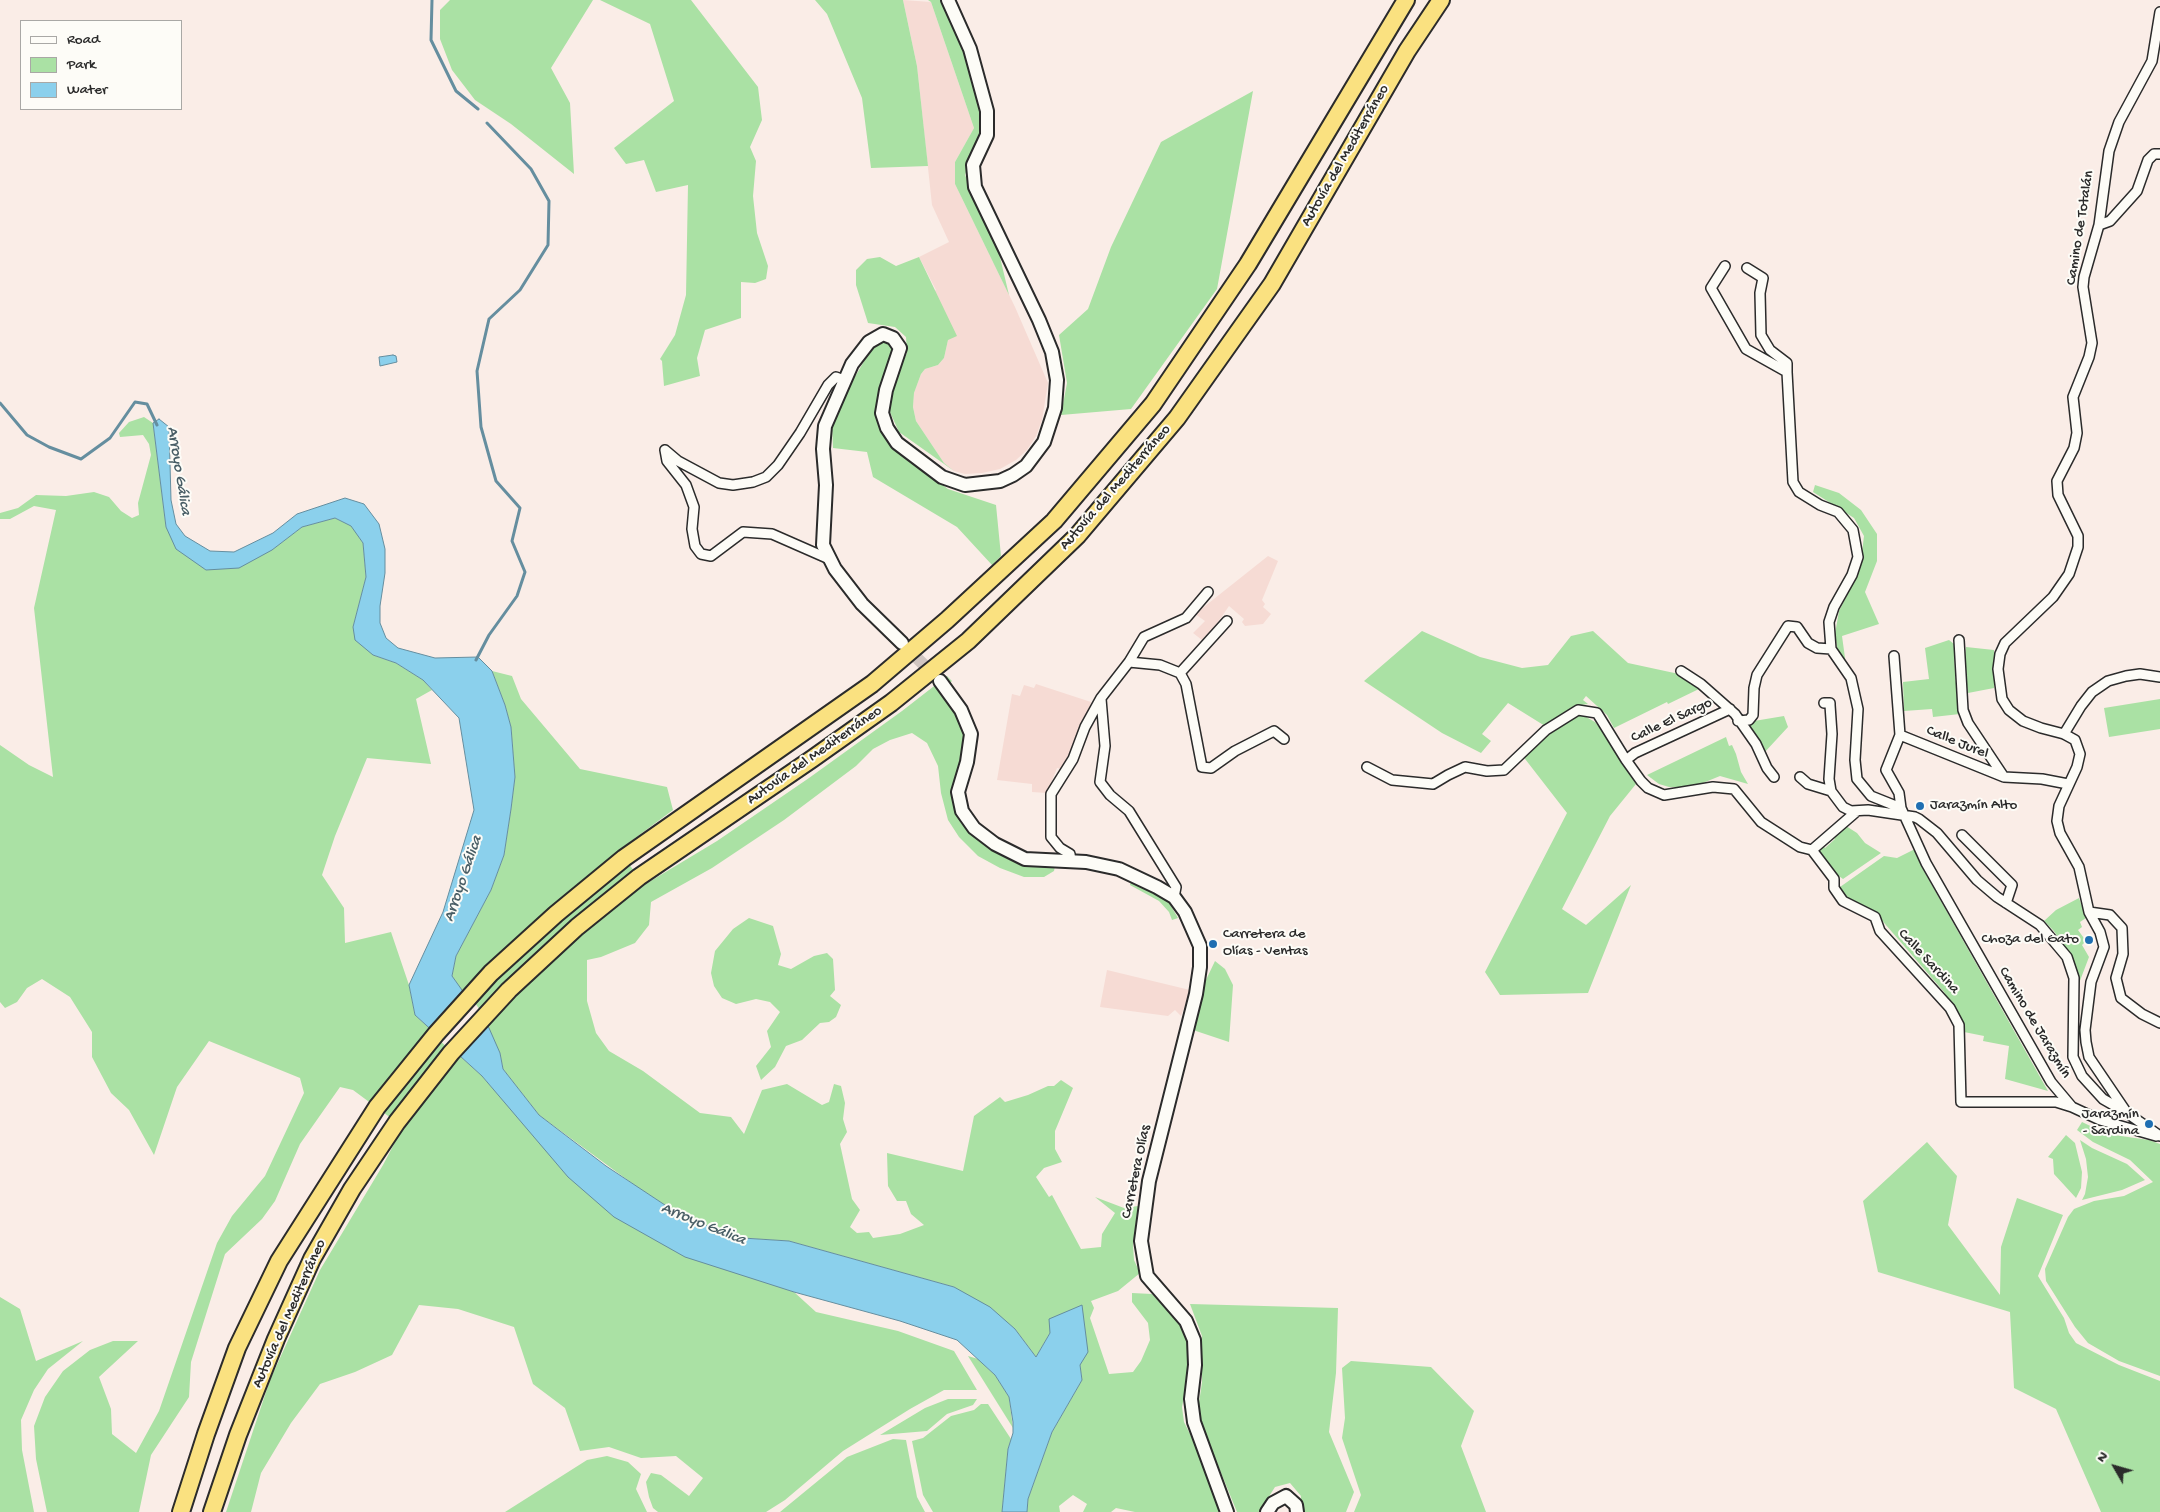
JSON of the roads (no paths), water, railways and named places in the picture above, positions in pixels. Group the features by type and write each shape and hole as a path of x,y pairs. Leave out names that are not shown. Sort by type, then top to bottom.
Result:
{"highway":[{"name":"Autovía del Mediterráneo","path":"181,1512 206,1434 237,1348 275,1270 378,1107 436,1034 491,973 556,914 624,858 872,684 947,620 1054,521 1153,404 1248,264 1406,0"},
{"name":"Autovía del Mediterráneo","path":"212,1512 238,1435 269,1356 312,1259 352,1189 397,1122 451,1053 509,990 577,927 639,877 812,759 890,703 968,641 1077,536 1177,418 1272,284 1406,51 1441,0"}],"main road":[{"path":"902,643 862,604 834,570 823,545 826,485 823,449 825,426 852,364 869,342 883,334 893,338 900,348 886,390 882,413 887,428 897,443 935,472 942,477 965,485 1000,480 1013,475 1026,466 1044,442 1053,417 1057,380 1052,352 1040,320 975,187 974,165 988,135 987,111 970,49 948,0"},
{"path":"940,681 961,710 972,734 967,762 958,792 962,811 974,828 995,844 1026,859 1086,862 1119,869 1174,897"},
{"name":"Carretera Olías","path":"1174,897 1185,912 1200,946 1200,967 1196,994 1149,1181 1141,1241 1147,1276 1186,1321 1194,1340 1195,1365 1191,1400 1194,1422 1227,1512"},
{"path":"1267,1512 1273,1503 1286,1496 1296,1505 1297,1512"}],"street":[{"name":"Camino de Totalán","path":"2064,734 2024,721 2009,710 2002,699 1998,670 2000,654 2005,643 2054,596 2069,574 2078,547 2078,536 2058,495 2057,481 2074,448 2077,433 2073,397 2090,358 2092,343 2083,287 2084,277 2099,225 2109,151 2119,122 2152,61 2160,12"},
{"path":"2099,225 2110,221 2137,190 2148,160 2154,154 2160,154"},
{"path":"1725,266 1712,288 1746,349 1787,372"},
{"path":"1747,268 1763,278 1760,293 1761,335 1770,350 1787,363 1793,482 1799,492 1820,505 1838,512 1853,530 1858,557 1852,575 1834,607 1829,622 1831,649 1851,678 1858,709 1855,760 1857,779 1871,796 1902,812 1915,816 1928,825 1977,880 2006,903 2040,925 2067,957 2074,978 2073,1057 2082,1076 2103,1099 2127,1113 2160,1137"},
{"path":"829,559 772,534 743,532 711,556 701,554 695,546 692,529 694,507 689,492 686,485 667,461 665,450 678,461 719,483 733,485 753,482 766,476 778,464 800,433 828,385 836,377 844,380"},
{"path":"1071,861 1070,854 1060,848 1052,837 1051,794 1073,759 1085,727 1100,698 1129,662 1144,637 1186,618 1208,592"},
{"path":"1180,673 1227,621"},
{"path":"1738,721 1749,720 1753,715 1754,688 1757,675 1788,626 1797,627 1808,643 1817,648 1831,649"},
{"path":"1960,640 1963,710 1968,723 2004,777"},
{"path":"1894,656 1900,735 1886,770 1899,793 1902,812"},
{"path":"1129,662 1160,665 1180,673 1186,684 1202,767 1211,768 1235,751 1274,732 1284,738"},
{"path":"1681,671 1701,684 1730,709 1756,744 1767,768 1774,777"},
{"path":"2127,1113 2089,1056 2085,1030 2091,982 2104,947 2100,932 2089,912 2079,867 2060,832 2057,821 2059,806 2077,767 2080,754 2075,740 2064,734 2081,706 2092,692 2108,682 2140,674 2160,678"},
{"path":"1100,698 1105,746 1100,782 1110,795 1128,811 1176,887 1174,897"},
{"path":"1824,703 1830,703 1832,734 1829,779 1831,791 1843,806 1851,811 1902,812"},
{"name":"Calle El Sargo","path":"1626,760 1635,753 1730,709"},
{"path":"1367,767 1392,780 1433,784 1465,767 1487,771 1504,770 1546,730 1578,710 1597,713 1626,760 1641,782 1648,788 1664,795 1714,787 1734,789 1761,822 1800,847 1812,850 1858,811"},
{"name":"Calle Jurel","path":"1900,735 2004,777 2042,779 2068,784"},
{"path":"1800,777 1808,784 1831,791"},
{"name":"Camino de Jarazmín","path":"1902,812 1926,863 2051,1082 2072,1107 2100,1120 2160,1137"},
{"path":"1962,835 2012,885 2006,903"},
{"name":"Calle Sardina","path":"1812,850 1834,879 1834,888 1843,901 1875,917 1880,931 1950,1008 1959,1024 1962,1102 2056,1102 2072,1107"},
{"path":"2089,912 2110,916 2122,928 2123,954 2116,978 2121,998 2142,1014 2160,1024"}],"water":[{"path":"396,356 397,362 380,366 379,357"},
{"path":"159,419 169,427 171,500 176,524 185,536 210,551 234,552 273,533 297,514 345,498 364,504 379,524 385,549 385,573 380,606 380,623 386,638 398,648 435,658 478,657 492,671 511,727 515,777 511,809 504,855 491,890 456,956 452,976 489,1028 500,1053 503,1069 539,1115 606,1166 674,1211 699,1221 727,1237 789,1241 954,1287 990,1307 1015,1329 1036,1357 1050,1333 1049,1319 1082,1305 1088,1352 1080,1365 1082,1380 1052,1432 1028,1499 1027,1512 1002,1512 1008,1449 1013,1433 1009,1397 995,1375 957,1340 900,1321 794,1292 685,1257 614,1217 568,1177 482,1076 415,1015 409,985 443,912 474,810 459,718 423,680 396,663 373,655 355,640 353,627 366,577 363,543 351,526 335,518 302,527 272,550 239,568 206,570 176,549 166,527 153,423"}],"waterway":[{"path":"432,0 431,40 456,91 478,109"},
{"path":"476,660 489,635 517,596 525,572 512,541 520,508 496,481 481,427 477,371 489,319 520,290 548,245 549,201 531,169 487,123"},
{"name":"Arroyo Gálica","path":"0,403 27,435 49,447 81,459 110,438 135,402 147,404 157,425"}],"tunnel":[{"path":"904,645 936,677"}],"place":[{"name":"Jarazmín Alto","path":"1920,806"},
{"name":"Choza del Gato","path":"2089,940"},
{"name":"Carretera de Olías - Ventas","path":"1213,944"},
{"name":"Jarazmín - Sardina","path":"2149,1124"}]}
